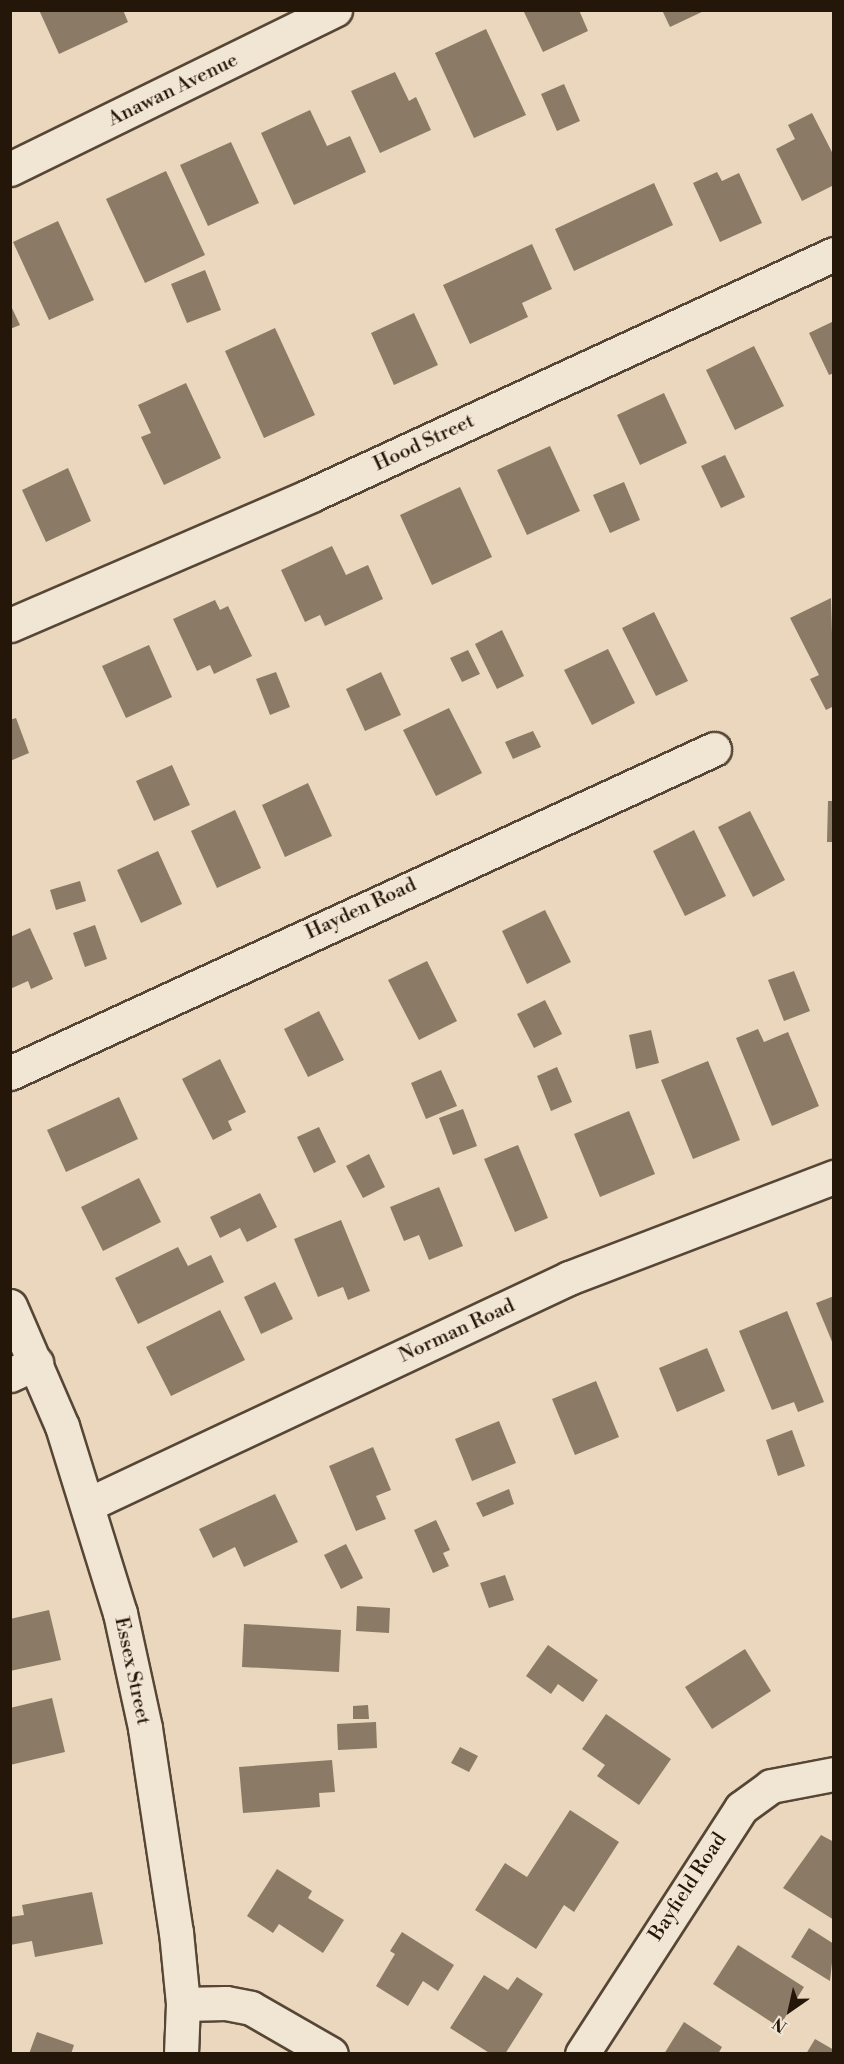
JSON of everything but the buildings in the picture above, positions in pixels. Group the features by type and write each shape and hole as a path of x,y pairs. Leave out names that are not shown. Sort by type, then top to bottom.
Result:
{"street":[{"name":"Anawan Avenue","path":"10,169 334,10"},
{"name":"Hood Street","path":"10,626 309,496 834,254"},
{"name":"Hayden Road","path":"10,1073 714,749"},
{"name":"Norman Road","path":"89,1504 569,1278 834,1177"},
{"name":"Essex Street","path":"10,1306 23,1369 89,1504 120,1613 145,1728 183,2004 182,2054"},
{"name":"Bayfield Road","path":"582,2054 741,1808 771,1786 834,1774"},
{"path":"183,2004 226,2003 251,2008 331,2054"}]}
